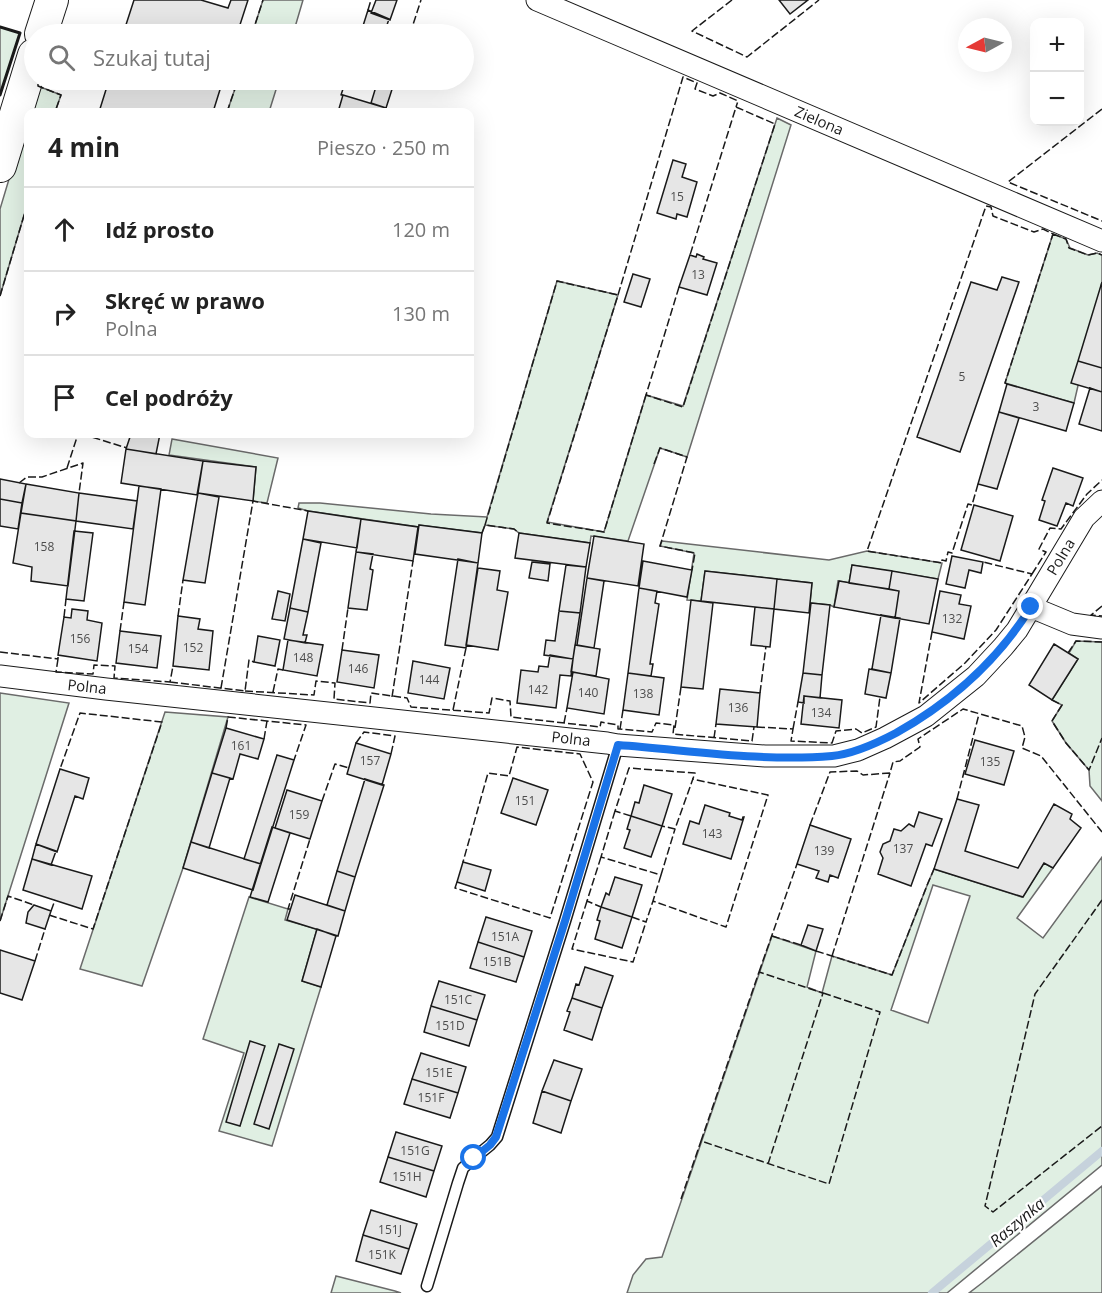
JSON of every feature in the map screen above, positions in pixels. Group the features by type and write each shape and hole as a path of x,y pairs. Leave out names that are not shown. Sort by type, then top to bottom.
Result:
{"street":[{"path":"44,24 52,0"},
{"name":"Zielona","path":"537,0 1102,241"},
{"path":"0,166 24,88"},
{"name":"Polna","path":"0,676 618,745 772,757 834,756 858,750 926,716 976,676 1017,630 1084,519 1102,501"},
{"path":"1031,607 1072,624 1102,628"}],"lane":[{"path":"427,1286 464,1168 496,1137 618,745"}],"green space":[{"path":"263,0 303,0 296,24 255,24"},
{"path":"0,27 20,33 0,95"},
{"path":"37,90 48,90 61,95 56,108 31,108"},
{"path":"235,90 276,90 270,108 228,108"},
{"path":"777,118 791,125 687,457 660,448 628,541 591,536 590,543 519,533 514,529 485,525 482,533 419,525 419,527 298,508 299,503 320,503 487,517 557,281 618,295 547,522 604,532 646,395 683,406"},
{"path":"24,129 24,215 0,296 0,209"},
{"path":"1053,234 1066,239 1070,248 1088,255 1097,253 1102,255 1102,282 1074,403 1005,383"},
{"path":"172,439 278,458 267,503 253,501 256,467 169,455"},
{"path":"662,541 829,560 867,551 942,563 938,579 852,565 849,583 838,581 834,607 810,603 812,583 705,571 701,601 687,600 694,553 660,546"},
{"path":"1076,641 1102,642 1102,801 1090,786 1089,770 1066,743 1052,721 1062,705 1052,700 1078,659 1069,653"},
{"path":"0,693 69,703 0,921"},
{"path":"165,712 228,717 183,868 142,986 80,969"},
{"path":"1102,857 1102,1165 947,1293 627,1293 633,1275 646,1259 662,1257 772,936 816,951 807,987 822,993 832,956 892,975 934,869 1022,897 1044,863 1053,868 1017,918 1043,938","holes":["933,885 970,896 928,1023 891,1010"]},
{"path":"249,897 288,909 285,920 317,929 302,981 321,987 272,1146 219,1131 244,1053 203,1039"},
{"path":"1102,1186 1102,1293 969,1293 982,1283"},
{"path":"336,1276 395,1291 401,1293 331,1293"}],"building":[{"path":"134,0 201,0 228,8 231,0 248,0 240,24 126,24"},
{"path":"376,0 397,0 390,20 371,13"},
{"path":"779,0 808,0 790,14"},
{"path":"368,10 389,19 387,24 364,24"},
{"path":"106,90 220,90 214,108 100,108"},
{"path":"375,90 392,90 386,108 371,103"},
{"path":"343,95 386,108 339,108"},
{"path":"673,160 686,164 682,177 697,182 687,217 677,214 676,219 657,213"},
{"path":"697,254 704,257 703,259 717,263 707,295 679,287 690,255 696,257"},
{"path":"633,274 650,279 641,307 624,302"},
{"path":"1002,277 1019,282 960,452 917,437 971,282 997,290"},
{"path":"1102,282 1102,368 1078,361"},
{"path":"1078,361 1102,368 1102,392 1071,383"},
{"path":"1007,384 1074,403 1066,431 999,412"},
{"path":"1090,388 1102,392 1102,431 1079,424"},
{"path":"999,412 1019,418 997,489 978,484"},
{"path":"130,438 159,438 156,454 126,449"},
{"path":"126,449 203,461 197,495 121,483"},
{"path":"203,461 256,467 253,501 198,493"},
{"path":"1053,468 1083,478 1073,506 1066,503 1057,526 1039,520 1045,501 1042,500"},
{"path":"0,479 26,484 22,503 0,499"},
{"path":"26,484 79,493 76,521 21,513"},
{"path":"139,486 161,489 145,605 124,602"},
{"path":"79,493 137,501 133,529 76,521"},
{"path":"198,493 219,497 205,583 183,580"},
{"path":"0,499 22,503 18,529 0,526"},
{"path":"974,505 1013,516 1000,561 961,550"},
{"path":"308,511 361,519 357,548 303,539"},
{"path":"21,513 76,521 68,586 31,581 32,567 13,563"},
{"path":"361,519 418,527 413,561 356,552"},
{"path":"419,525 482,533 478,563 415,554"},
{"path":"74,531 93,533 84,601 66,599"},
{"path":"519,533 590,543 586,567 515,558"},
{"path":"594,536 644,544 638,586 587,578"},
{"path":"303,539 321,543 308,612 290,608"},
{"path":"356,552 373,554 367,610 348,608"},
{"path":"952,556 983,562 981,573 969,570 965,588 946,584"},
{"path":"458,559 478,563 466,648 445,645"},
{"path":"643,561 692,570 687,597 639,588"},
{"path":"532,562 550,564 548,581 529,578"},
{"path":"566,565 586,567 580,613 559,611"},
{"path":"852,565 892,571 889,589 849,583"},
{"path":"478,568 500,571 497,590 508,592 498,650 466,645"},
{"path":"705,571 777,579 774,609 701,601"},
{"path":"892,571 938,579 929,624 895,618 899,591 889,589"},
{"path":"587,578 604,581 594,648 577,645"},
{"path":"777,579 812,583 809,613 774,609"},
{"path":"839,581 899,591 895,618 834,607"},
{"path":"639,588 657,591 655,603 659,604 650,664 653,664 651,676 628,673"},
{"path":"278,591 290,594 285,621 272,619"},
{"path":"940,591 961,595 959,604 971,606 964,639 932,632"},
{"path":"691,600 713,603 703,689 681,687"},
{"path":"811,603 830,605 822,675 803,673"},
{"path":"755,607 774,609 770,647 751,645"},
{"path":"290,608 308,612 303,635 307,635 305,643 284,639"},
{"path":"72,609 88,611 87,620 102,623 97,661 58,655 64,617 71,618"},
{"path":"559,611 580,613 573,659 544,655 546,640 555,641"},
{"path":"881,615 900,618 891,673 872,669"},
{"path":"178,616 200,619 198,629 213,631 209,670 173,666"},
{"path":"120,631 161,636 157,668 116,663"},
{"path":"258,636 280,640 275,666 254,662"},
{"path":"288,640 323,645 317,676 283,670"},
{"path":"1054,644 1078,659 1052,700 1029,685"},
{"path":"575,645 600,649 596,676 571,672"},
{"path":"342,650 379,655 374,688 337,682"},
{"path":"550,655 573,659 571,676 560,675 556,708 517,703 521,670 538,672 539,666 548,667"},
{"path":"413,661 450,668 444,699 408,693"},
{"path":"869,669 891,673 886,698 865,694"},
{"path":"573,672 609,679 604,714 567,708"},
{"path":"628,673 664,678 659,715 623,710"},
{"path":"803,673 822,675 820,698 804,696 804,703 798,702"},
{"path":"720,689 760,693 757,727 716,724"},
{"path":"804,696 842,700 839,728 801,724"},
{"path":"226,728 264,739 258,759 240,754 233,779 212,773"},
{"path":"975,740 1014,751 1004,785 965,774"},
{"path":"356,743 391,754 382,785 347,774"},
{"path":"277,755 294,760 261,864 244,859"},
{"path":"60,769 89,778 83,799 75,796 57,852 36,844"},
{"path":"212,773 230,778 209,848 191,842"},
{"path":"513,778 548,790 536,825 501,813"},
{"path":"365,779 384,785 355,877 337,871"},
{"path":"644,785 672,794 662,826 631,816 635,802 639,803"},
{"path":"287,790 322,801 310,839 275,828"},
{"path":"957,799 979,805 965,851 1018,868 1054,804 1072,814 1070,819 1081,828 1053,868 1044,863 1023,897 934,869"},
{"path":"705,805 730,813 729,816 742,820 744,817 731,859 683,844 690,821 699,824"},
{"path":"919,812 942,819 932,846 926,844 911,886 878,874 883,858 880,852 883,844 890,841 894,829 901,831 909,824 914,827"},
{"path":"631,816 662,826 651,857 624,848 630,830 627,829"},
{"path":"810,825 851,839 838,878 830,875 828,882 816,878 819,871 797,864"},
{"path":"272,827 290,833 268,902 250,897"},
{"path":"191,842 261,864 253,890 183,868"},
{"path":"36,844 56,851 51,865 32,859"},
{"path":"32,859 92,876 82,909 23,890"},
{"path":"463,862 491,870 485,891 457,882"},
{"path":"337,871 355,877 345,911 327,905"},
{"path":"615,877 642,885 632,917 601,907 606,893 609,895"},
{"path":"295,895 345,911 338,936 287,920"},
{"path":"34,905 51,911 45,929 26,923 28,912"},
{"path":"601,907 632,917 622,948 595,939"},
{"path":"486,917 532,931 524,957 478,942"},
{"path":"808,925 823,929 816,951 801,945"},
{"path":"317,929 336,936 321,987 302,981"},
{"path":"478,942 524,957 516,982 470,968"},
{"path":"0,950 35,961 22,1000 0,993"},
{"path":"585,967 613,976 602,1008 572,998"},
{"path":"439,981 485,995 477,1020 431,1006"},
{"path":"572,998 602,1008 592,1040 564,1030"},
{"path":"431,1006 477,1020 469,1046 424,1032"},
{"path":"250,1041 265,1046 240,1126 226,1122"},
{"path":"279,1044 294,1049 269,1129 254,1124"},
{"path":"421,1053 466,1067 458,1093 412,1079"},
{"path":"554,1060 582,1069 571,1101 542,1091"},
{"path":"412,1079 458,1093 450,1118 404,1104"},
{"path":"542,1091 571,1101 561,1133 533,1123"},
{"path":"396,1132 442,1146 434,1171 388,1157"},
{"path":"388,1157 434,1171 426,1197 380,1182"},
{"path":"371,1210 417,1224 409,1249 363,1235"},
{"path":"363,1235 409,1249 401,1274 356,1261"}],"waterway":[{"name":"Raszynka","path":"932,1293 1102,1151"}],"fence":[{"path":"255,24 263,0"},
{"path":"368,10 371,0"},
{"path":"413,24 421,0"},
{"path":"732,0 692,31 747,57 819,0"},
{"path":"646,395 604,532 547,523 683,77 697,83 695,89 713,96 720,93 738,101 736,107"},
{"path":"48,90 61,95 56,108"},
{"path":"228,108 235,90"},
{"path":"343,90 341,95 343,95"},
{"path":"679,287 646,395 683,407 775,124 736,107 690,255"},
{"path":"1102,109 1008,182 1102,221"},
{"path":"978,484 972,505 968,504 952,553 948,552 946,561 942,560 942,563 867,551 986,206 991,207 993,216 1034,232 1043,229 1053,234 1005,383 1007,384"},
{"path":"0,296 24,215"},
{"path":"1053,234 1066,239 1069,248 1088,255 1097,253 1102,255"},
{"path":"485,525 557,281 618,295"},
{"path":"67,468 77,438"},
{"path":"95,438 127,448"},
{"path":"654,464 660,448 687,457 660,546 695,553 692,570"},
{"path":"19,483 27,477 42,477 83,463 79,493"},
{"path":"1032,574 1046,552 1039,549 1050,528 1061,529 1087,494 1102,480"},
{"path":"221,688 253,501 308,511"},
{"path":"482,533 485,525 514,529 519,533"},
{"path":"392,697 413,561"},
{"path":"932,632 919,703 965,663 996,630 1032,574 983,562"},
{"path":"178,616 183,580"},
{"path":"64,617 66,599"},
{"path":"120,631 124,602"},
{"path":"1102,606 1091,615 1102,616"},
{"path":"342,650 348,608"},
{"path":"1068,653 1076,641 1102,642"},
{"path":"760,693 766,646"},
{"path":"453,710 466,648"},
{"path":"0,652 58,659 58,657"},
{"path":"58,659 56,672 93,674 94,665 115,666 114,678 170,682 173,666"},
{"path":"170,682 245,691 249,660 254,662"},
{"path":"273,692 278,669 283,670"},
{"path":"245,691 314,695 316,681 335,683 334,699 370,703 371,693 407,698 411,707 489,713 492,698 510,701 511,717 600,727 601,722 618,725 618,729 652,732 656,723 674,725 673,734 752,741 754,727"},
{"path":"675,728 681,687"},
{"path":"757,727 793,729 791,741 832,743 836,731 856,729 862,733 876,727 880,697"},
{"path":"1052,700 1062,705 1052,721 1066,743 1089,770 1102,738"},
{"path":"793,729 798,702"},
{"path":"564,723 567,708"},
{"path":"810,825 830,772 857,771 863,775 890,773 893,762 900,761 920,747 918,739 963,709 1022,726 1025,737 1022,748 1041,756 1102,832"},
{"path":"620,729 623,710"},
{"path":"49,915 93,929 162,722 80,713 60,769"},
{"path":"957,799 979,714"},
{"path":"226,728 228,717 306,725 294,760"},
{"path":"264,739 267,721"},
{"path":"714,738 716,724"},
{"path":"356,743 364,732 395,736 391,754"},
{"path":"457,882 455,888 550,918 593,782 580,754 517,747 509,776 488,773 463,862"},
{"path":"322,801 335,764 349,768"},
{"path":"631,816 615,811 629,768 695,773 675,829 662,826"},
{"path":"832,956 890,773"},
{"path":"661,875 653,901 726,927 768,795 692,779"},
{"path":"615,811 601,857 661,875 675,829"},
{"path":"290,909 288,909 310,839"},
{"path":"601,857 587,901 601,907"},
{"path":"759,972 797,864"},
{"path":"816,951 892,975 934,869"},
{"path":"0,921 8,896 34,905"},
{"path":"51,911 55,900"},
{"path":"1102,900 1035,994 985,1206 993,1212 1102,1126"},
{"path":"587,901 572,949 633,962 646,922"},
{"path":"632,917 646,922 653,901"},
{"path":"35,961 45,929"},
{"path":"772,936 801,945"},
{"path":"768,1164 823,993 759,972 701,1141 829,1184 880,1012 823,993"},
{"path":"681,1199 701,1141"}],"wall":[{"path":"0,27 20,33 0,95"}],"route":[{"path":"474,1158 482,1153 496,1137 618,745 772,757 834,756 858,750 926,716 976,676 1017,630 1031,607"}]}
